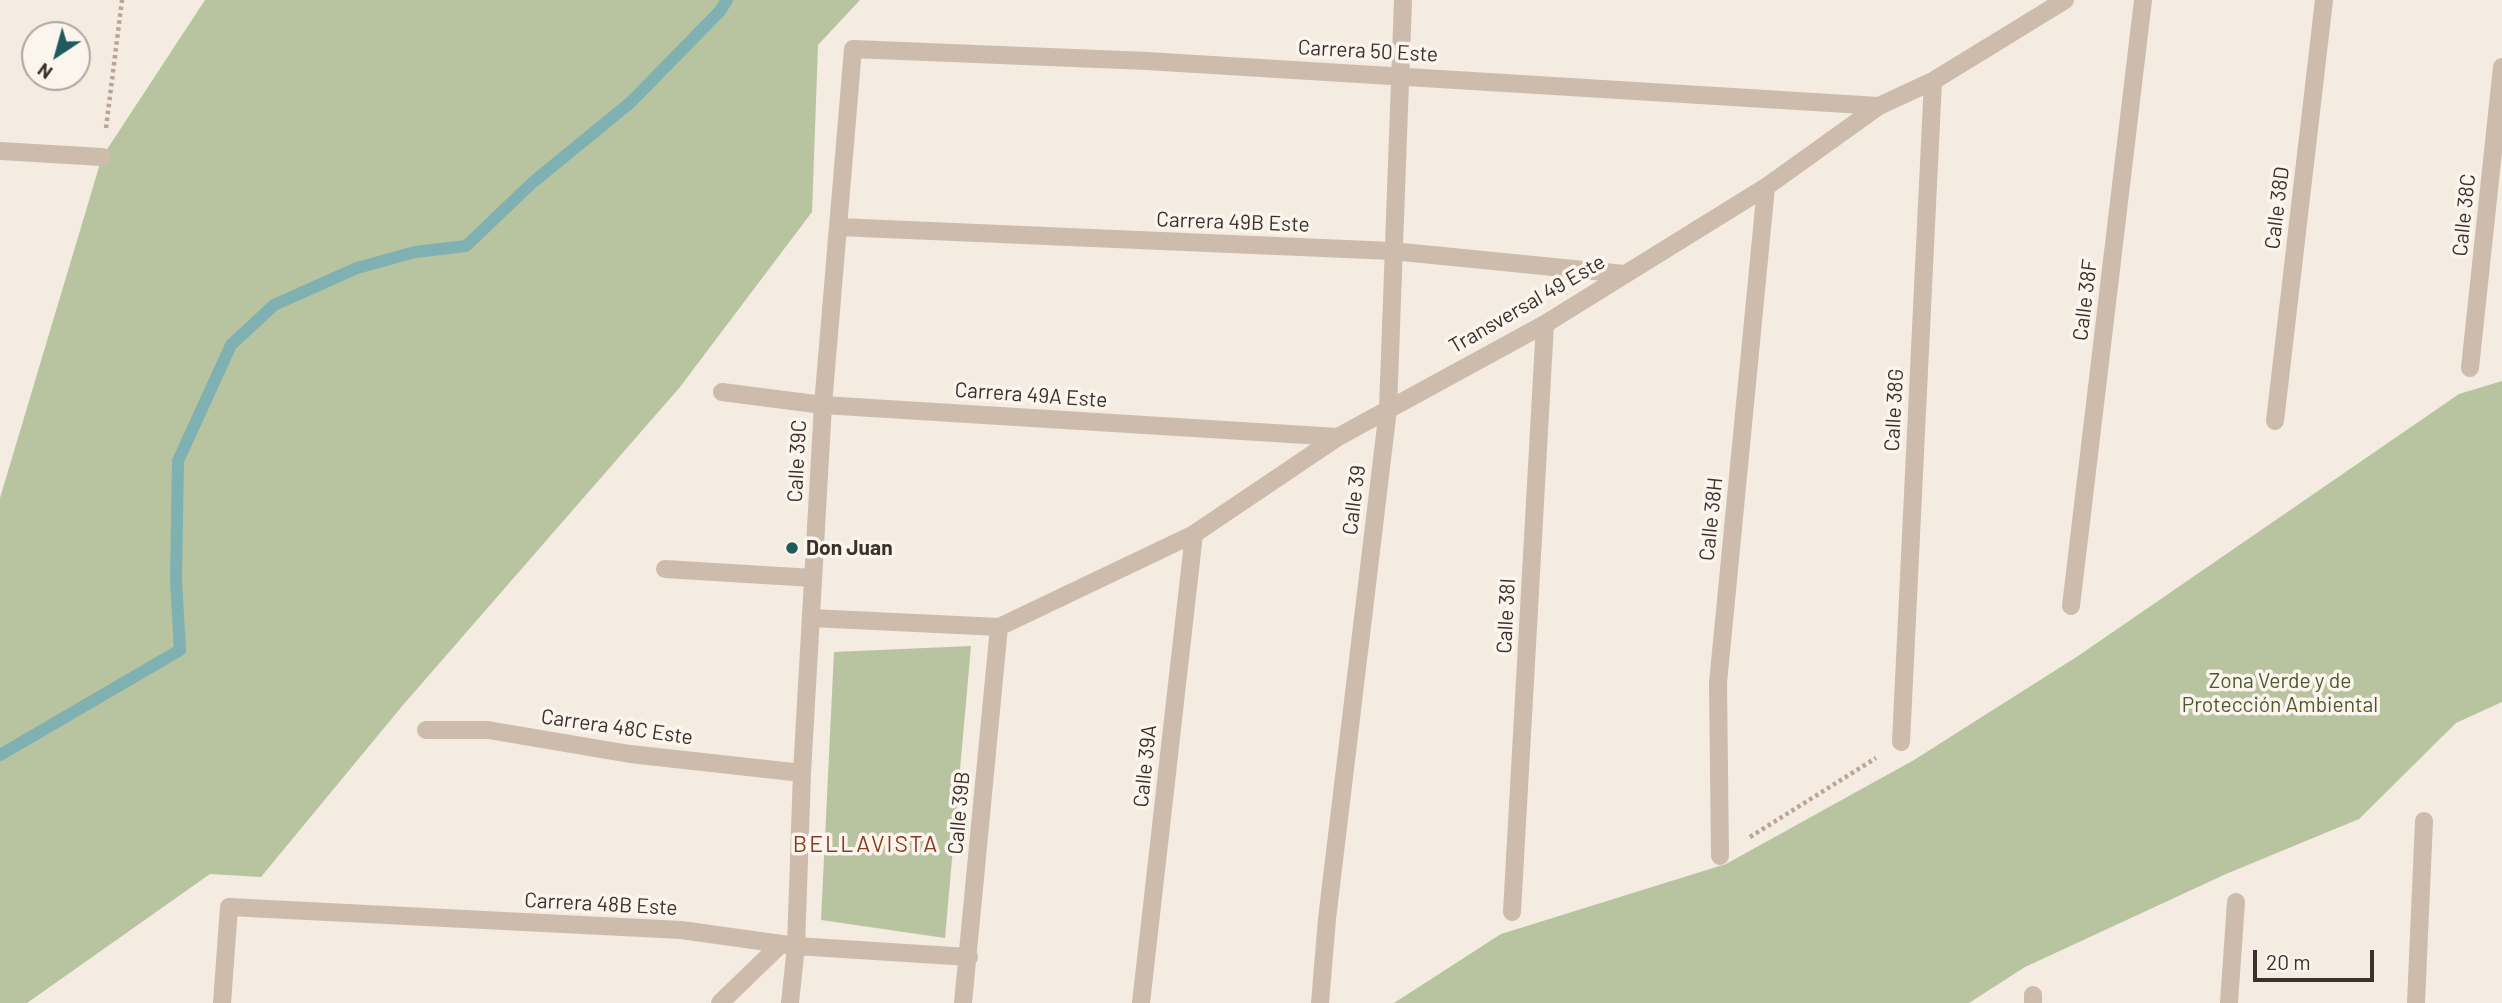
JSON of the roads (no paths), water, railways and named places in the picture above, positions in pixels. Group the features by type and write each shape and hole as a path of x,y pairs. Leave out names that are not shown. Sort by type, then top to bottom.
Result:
{"street":[{"name":"Calle 39","path":"1320,1003 1327,919 1388,409 1403,0"},
{"name":"Transversal 49 Este","path":"999,626 1194,534 1338,437 1545,324 1766,187 1879,106 1933,81 2035,9 2065,0"},
{"name":"Calle 38F","path":"2071,606 2143,0"},
{"name":"Calle 38D","path":"2275,421 2324,0"},
{"name":"Carrera 50 Este","path":"853,49 1060,56 1879,106"},
{"name":"Calle 39C","path":"790,1003 788,945 802,773 823,405 853,49"},
{"name":"Calle 38C","path":"2470,368 2502,67"},
{"name":"Calle 38G","path":"1900,742 1933,81"},
{"path":"0,151 103,157"},
{"name":"Calle 38H","path":"1720,856 1718,683 1766,187"},
{"name":"Carrera 49B Este","path":"839,227 1392,251 1625,274"},
{"name":"Calle 38I","path":"1513,912 1545,324"},
{"name":"Carrera 49A Este","path":"722,392 823,405 1338,437"},
{"name":"Calle 39A","path":"1140,1003 1194,534"},
{"path":"665,569 813,578"},
{"path":"811,618 999,626"},
{"name":"Calle 39B","path":"963,1003 999,626"},
{"name":"Carrera 48C Este","path":"426,730 488,730 630,754 802,773"},
{"path":"2416,1003 2424,821"},
{"path":"2229,1003 2236,902"},
{"name":"Carrera 48B Este","path":"222,1003 229,907 681,930 788,945 969,957"},
{"path":"720,1003 788,945"}],"waterway":[{"path":"0,755 180,650 176,580 178,461 231,345 274,305 357,268 415,252 466,246 532,183 631,102 720,11 727,0"}],"place":[{"name":"Don Juan","path":"792,548"}],"district":[{"name":"BELLAVISTA","path":"866,844"}],"park label":[{"name":"Zona Verde y de Protección Ambiental","path":"2280,693"}]}
